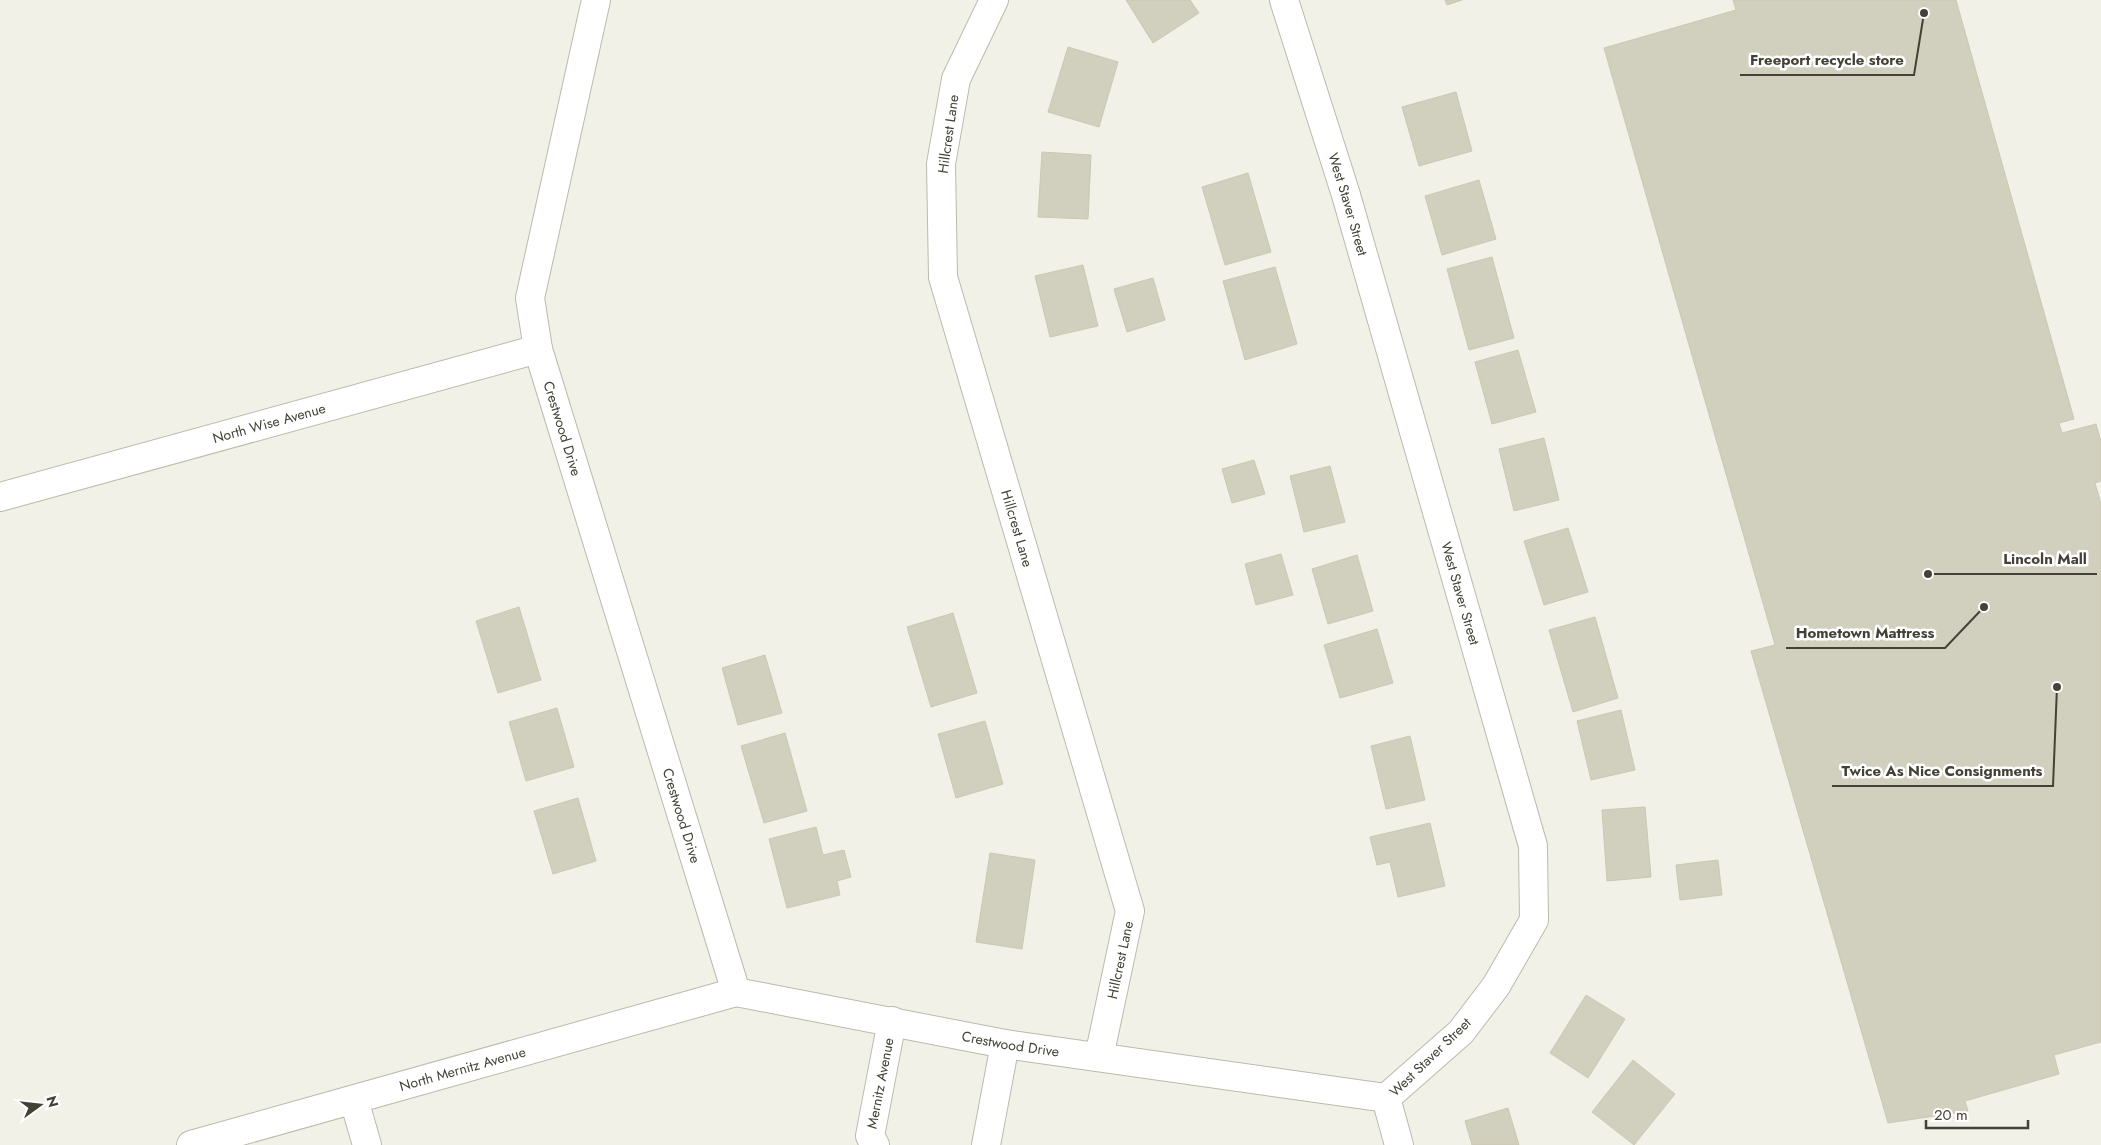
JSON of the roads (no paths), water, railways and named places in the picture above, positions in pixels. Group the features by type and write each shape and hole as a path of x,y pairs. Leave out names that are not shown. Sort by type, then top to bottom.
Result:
{"street":[{"name":"Crestwood Drive","path":"596,0 530,298 538,349 736,992 1006,1044 1386,1098"},
{"name":"Hillcrest Lane","path":"994,0 956,78 941,164 943,278 1130,911 1099,1057"},
{"name":"West Staver Street","path":"1284,0 1346,195 1533,846 1534,920 1496,986 1461,1032 1386,1098 1400,1145"},
{"name":"North Wise Avenue","path":"0,497 538,349"},
{"name":"North Mernitz Avenue","path":"191,1145 736,992"},
{"name":"Mernitz Avenue","path":"875,1145 870,1136 892,1021"},
{"path":"986,1145 1006,1044"},
{"path":"354,1100 367,1145"}],"place":[{"name":"Freeport recycle store","path":"1924,13"},
{"name":"Lincoln Mall","path":"1928,574"},
{"name":"Hometown Mattress","path":"1984,607"},
{"name":"Twice As Nice Consignments","path":"2057,687"}]}
